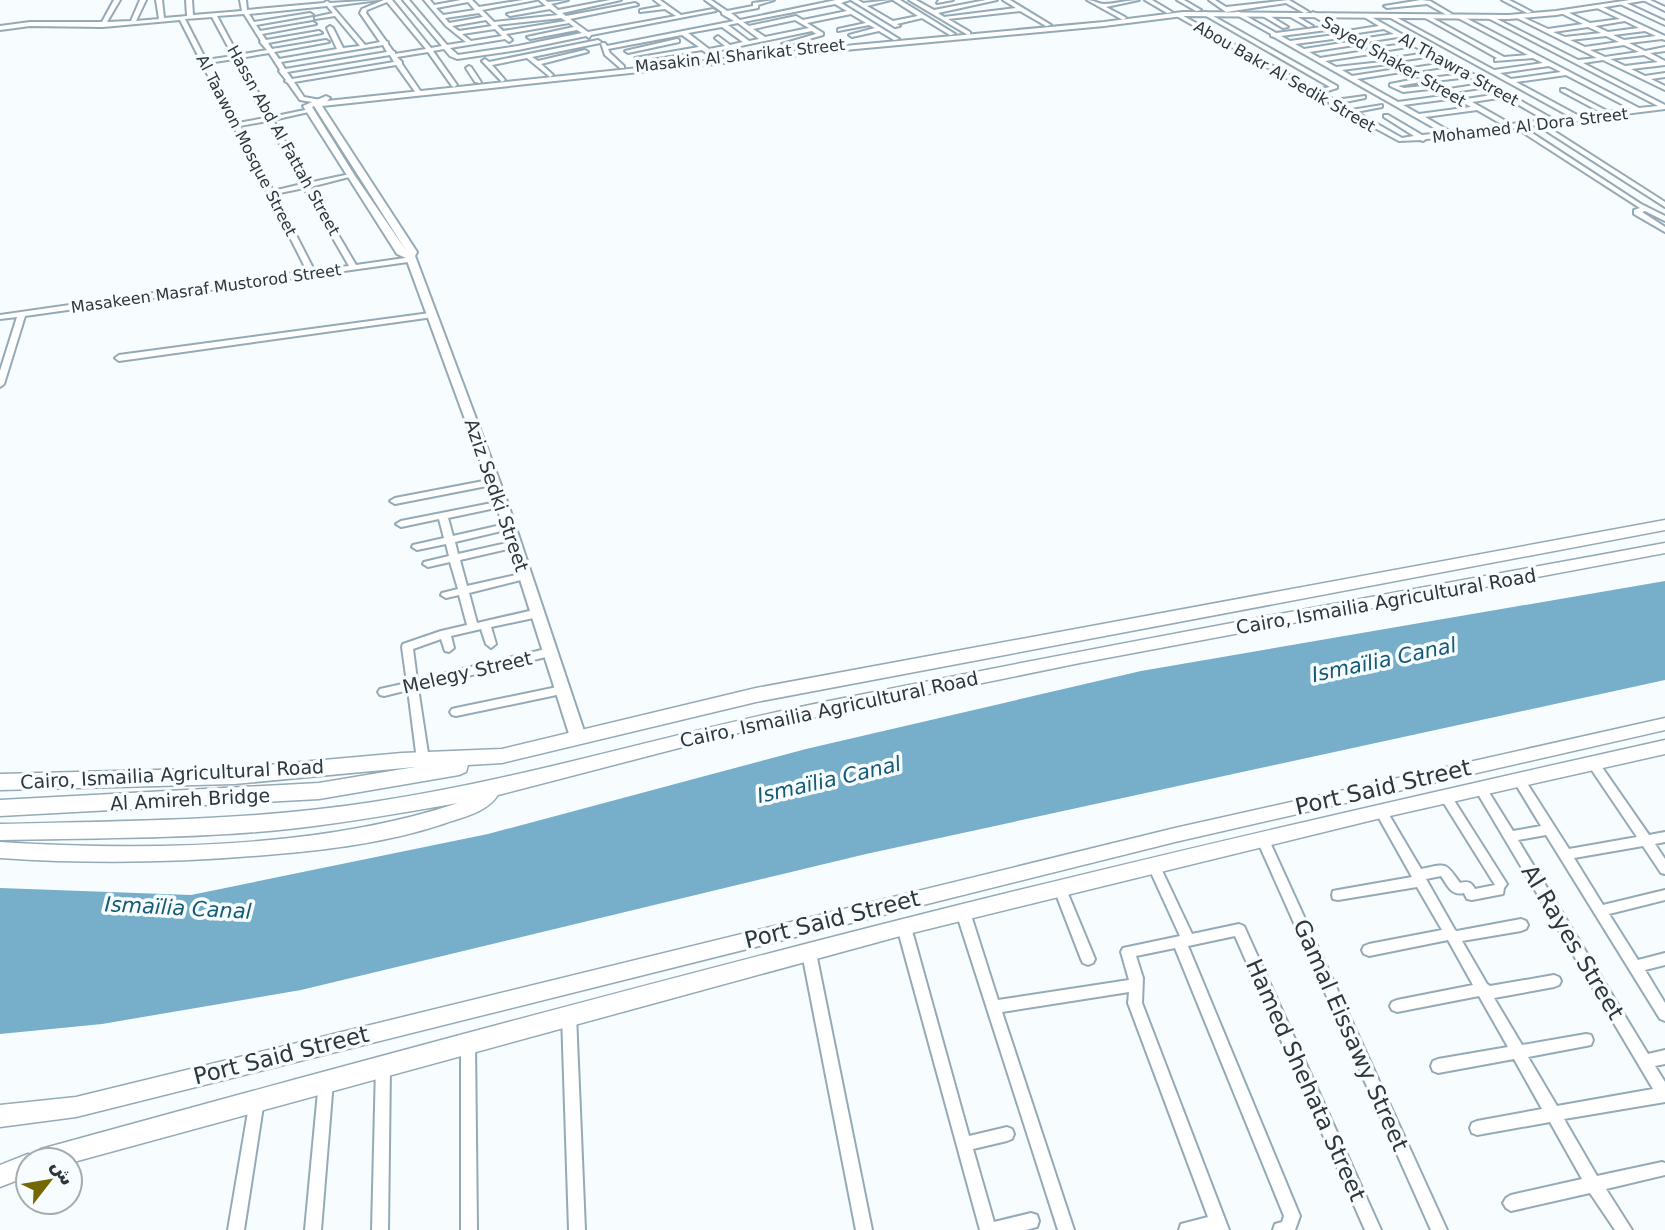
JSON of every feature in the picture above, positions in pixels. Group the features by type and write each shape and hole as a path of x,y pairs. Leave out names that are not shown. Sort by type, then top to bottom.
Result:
{"main road":[{"name":"Cairo, Ismailia Agricultural Road","path":"0,782 234,776 502,756 756,695 1665,524"},
{"name":"Cairo, Ismailia Agricultural Road","path":"0,850 147,855 293,845 369,835 428,821 474,804 487,796 491,789 759,721 1080,657 1665,548"},
{"path":"796,688 796,698 805,712"},
{"path":"756,695 762,708 759,721"},
{"name":"Port Said Street","path":"0,1116 76,1107 1175,835 1665,724"},
{"name":"Port Said Street","path":"84,1148 569,1015 963,912 1381,811 1665,747"},
{"name":"Al Amireh Bridge","path":"0,808 319,791 422,776 502,756"},
{"name":"Al Amireh Bridge","path":"0,832 202,827 288,821 374,810 491,789"}],"street":[{"path":"103,25 117,0"},
{"path":"133,22 143,0"},
{"path":"159,0 160,19"},
{"path":"189,0 190,16"},
{"path":"243,0 245,12 252,24 288,81 311,106 349,176 402,254 411,257"},
{"path":"271,0 273,9"},
{"path":"0,28 40,24 103,25 216,12 273,9 298,3 376,0"},
{"path":"417,90 363,11 388,0 429,49 454,85"},
{"path":"406,0 454,56 587,35 645,14 662,2 677,15 728,12 771,0"},
{"path":"427,0 468,44"},
{"path":"432,7 469,0 550,75"},
{"path":"441,17 533,0"},
{"path":"282,71 468,44 505,35 555,11 565,0"},
{"path":"457,33 618,0"},
{"path":"708,0 765,40"},
{"path":"625,46 710,26 847,0"},
{"path":"854,0 895,24 924,16"},
{"path":"863,5 888,0"},
{"path":"896,0 952,34"},
{"path":"912,0 968,33"},
{"path":"937,1 950,0"},
{"path":"934,12 994,0"},
{"path":"1006,0 1048,25"},
{"path":"1090,0 1123,18"},
{"path":"1101,6 1136,0"},
{"name":"Abou Bakr Al Sedik Street","path":"1148,0 1395,138"},
{"path":"1180,0 1335,88"},
{"path":"1213,0 1226,10 1460,17 1563,12 1621,2 1665,23"},
{"path":"1377,0 1401,13"},
{"path":"1504,0 1529,12"},
{"path":"1201,12 1529,12 1645,0 1665,9"},
{"path":"510,14 597,12 631,1 670,35"},
{"path":"937,1 951,9"},
{"path":"1172,13 1226,10 1286,1"},
{"name":"Sayed Shaker Street","path":"1286,1 1516,127 1665,219"},
{"path":"1387,6 1426,1 1450,14"},
{"path":"323,2 364,47"},
{"path":"836,2 896,39"},
{"path":"754,4 768,15"},
{"path":"442,5 452,15"},
{"path":"783,5 800,16 799,20"},
{"path":"829,24 904,5"},
{"path":"610,26 618,28 654,21 705,6 714,13"},
{"path":"1599,7 1663,38"},
{"path":"944,18 1021,9"},
{"path":"882,17 913,10"},
{"path":"555,11 607,48 690,38"},
{"name":"Hassn Abd Al Fattah Street","path":"216,12 271,119 354,266"},
{"path":"597,12 604,18"},
{"path":"1563,12 1665,63"},
{"name":"Masakin Al Sharikat Street","path":"324,102 478,82 794,50 849,38 896,39 1172,13"},
{"name":"Masakin Al Sharikat Street","path":"311,106 325,98 417,90 849,38 1104,24 1172,13"},
{"path":"1237,13 1452,135"},
{"path":"694,14 710,26"},
{"path":"1263,14 1285,27"},
{"path":"1289,14 1310,26"},
{"path":"252,24 310,15"},
{"path":"749,28 857,15"},
{"name":"Al Thawra Street","path":"1364,15 1555,123"},
{"path":"1391,16 1582,120"},
{"path":"1425,16 1503,59"},
{"path":"1518,16 1665,88"},
{"name":"Al Taawon Mosque Street","path":"181,17 312,273"},
{"path":"258,33 339,17"},
{"path":"1460,17 1639,111"},
{"path":"1489,17 1665,107"},
{"path":"448,25 487,18"},
{"path":"820,18 849,38"},
{"path":"662,27 702,20"},
{"path":"785,44 820,36 799,20"},
{"path":"1547,31 1625,20"},
{"path":"1294,23 1303,22"},
{"path":"775,23 793,34"},
{"path":"849,38 871,23"},
{"path":"720,24 746,43"},
{"path":"264,42 346,25"},
{"path":"610,26 625,46 648,65"},
{"path":"628,26 645,40"},
{"path":"1273,35 1334,27"},
{"path":"1288,43 1384,27"},
{"path":"530,37 578,28"},
{"path":"638,58 730,47 814,29"},
{"path":"849,38 880,29"},
{"path":"1565,39 1644,29"},
{"path":"324,30 335,36 353,33"},
{"path":"682,32 717,58"},
{"path":"1302,51 1398,35"},
{"path":"335,36 341,51"},
{"path":"776,37 794,50"},
{"path":"718,38 730,47"},
{"path":"1584,49 1663,38"},
{"path":"1476,44 1504,41"},
{"path":"205,62 326,42"},
{"path":"487,64 598,42"},
{"path":"276,61 386,43"},
{"path":"1318,60 1415,44"},
{"path":"607,48 607,54 622,67"},
{"path":"1577,62 1665,49"},
{"path":"537,63 584,52"},
{"path":"477,54 502,80"},
{"path":"1334,69 1433,54"},
{"path":"1492,60 1532,56"},
{"path":"288,81 400,63"},
{"path":"1625,68 1665,63"},
{"path":"1350,78 1451,64"},
{"path":"1494,72 1549,64"},
{"path":"469,68 478,82"},
{"path":"1510,81 1567,73"},
{"path":"1439,86 1403,90 1392,85 1469,75"},
{"path":"1645,78 1665,75"},
{"path":"1447,91 1487,85"},
{"path":"1313,93 1343,86"},
{"path":"1563,90 1610,116"},
{"path":"1465,101 1506,95"},
{"path":"1396,104 1456,96"},
{"path":"1331,103 1363,97"},
{"path":"237,125 271,119 324,102"},
{"name":"Aziz Sedki Street","path":"324,102 317,106 410,247 430,315 510,526 578,737"},
{"path":"1348,112 1380,106"},
{"path":"1417,116 1477,107"},
{"name":"Mohamed Al Dora Street","path":"1395,138 1409,141 1665,107"},
{"path":"1386,116 1423,139"},
{"path":"1540,124 1665,205"},
{"path":"272,193 349,176"},
{"path":"1649,209 1637,212 1665,230"},
{"name":"Masakeen Masraf Mustorod Street","path":"0,317 411,257"},
{"path":"0,384 22,314"},
{"path":"119,358 430,315"},
{"path":"395,501 494,482"},
{"path":"401,524 502,505"},
{"path":"443,516 463,591 479,626 491,644"},
{"path":"417,547 510,526"},
{"path":"428,564 516,544"},
{"path":"446,595 525,576"},
{"path":"423,760 406,651 410,644 538,613"},
{"path":"445,634 449,648"},
{"name":"Melegy Street","path":"384,692 551,652"},
{"path":"456,712 562,690"},
{"path":"1593,763 1665,869"},
{"path":"1519,780 1665,1015"},
{"name":"Al Rayes Street","path":"1481,789 1665,1094"},
{"path":"1338,895 1420,878 1444,870 1457,889 1467,887 1472,895 1500,887 1446,797"},
{"path":"1381,811 1594,1184 1624,1230"},
{"path":"1509,836 1550,830"},
{"path":"1565,855 1665,837"},
{"name":"Gamal Eissawy Street","path":"1264,840 1439,1230"},
{"path":"1154,866 1292,1216 1293,1222 1288,1228 1281,1230"},
{"path":"1060,888 1088,959"},
{"path":"1600,911 1665,895"},
{"path":"963,912 1066,1230"},
{"path":"1369,950 1521,925"},
{"path":"904,927 990,1230 1031,1221"},
{"name":"Hamed Shehata Street","path":"1183,940 1239,930 1373,1230"},
{"path":"1183,940 1129,951 1135,1003 1220,1226 1187,1230"},
{"path":"809,953 864,1230"},
{"path":"1634,967 1665,959"},
{"path":"1397,1006 1554,981"},
{"path":"995,1007 1135,985"},
{"path":"569,1015 577,1230"},
{"path":"1438,1066 1586,1040"},
{"path":"468,1043 469,1230"},
{"path":"1645,1061 1665,1057"},
{"path":"380,1230 383,1066"},
{"path":"313,1230 326,1081"},
{"path":"1477,1128 1665,1094"},
{"path":"236,1230 257,1100"},
{"path":"964,1144 1007,1134"},
{"path":"1511,1203 1662,1169"}],"water":[{"name":"Ismaïlia Canal","path":"1665,581 1665,680 866,854 301,990 102,1024 0,1034 0,888 191,895 488,834 806,749 1141,671"}]}
